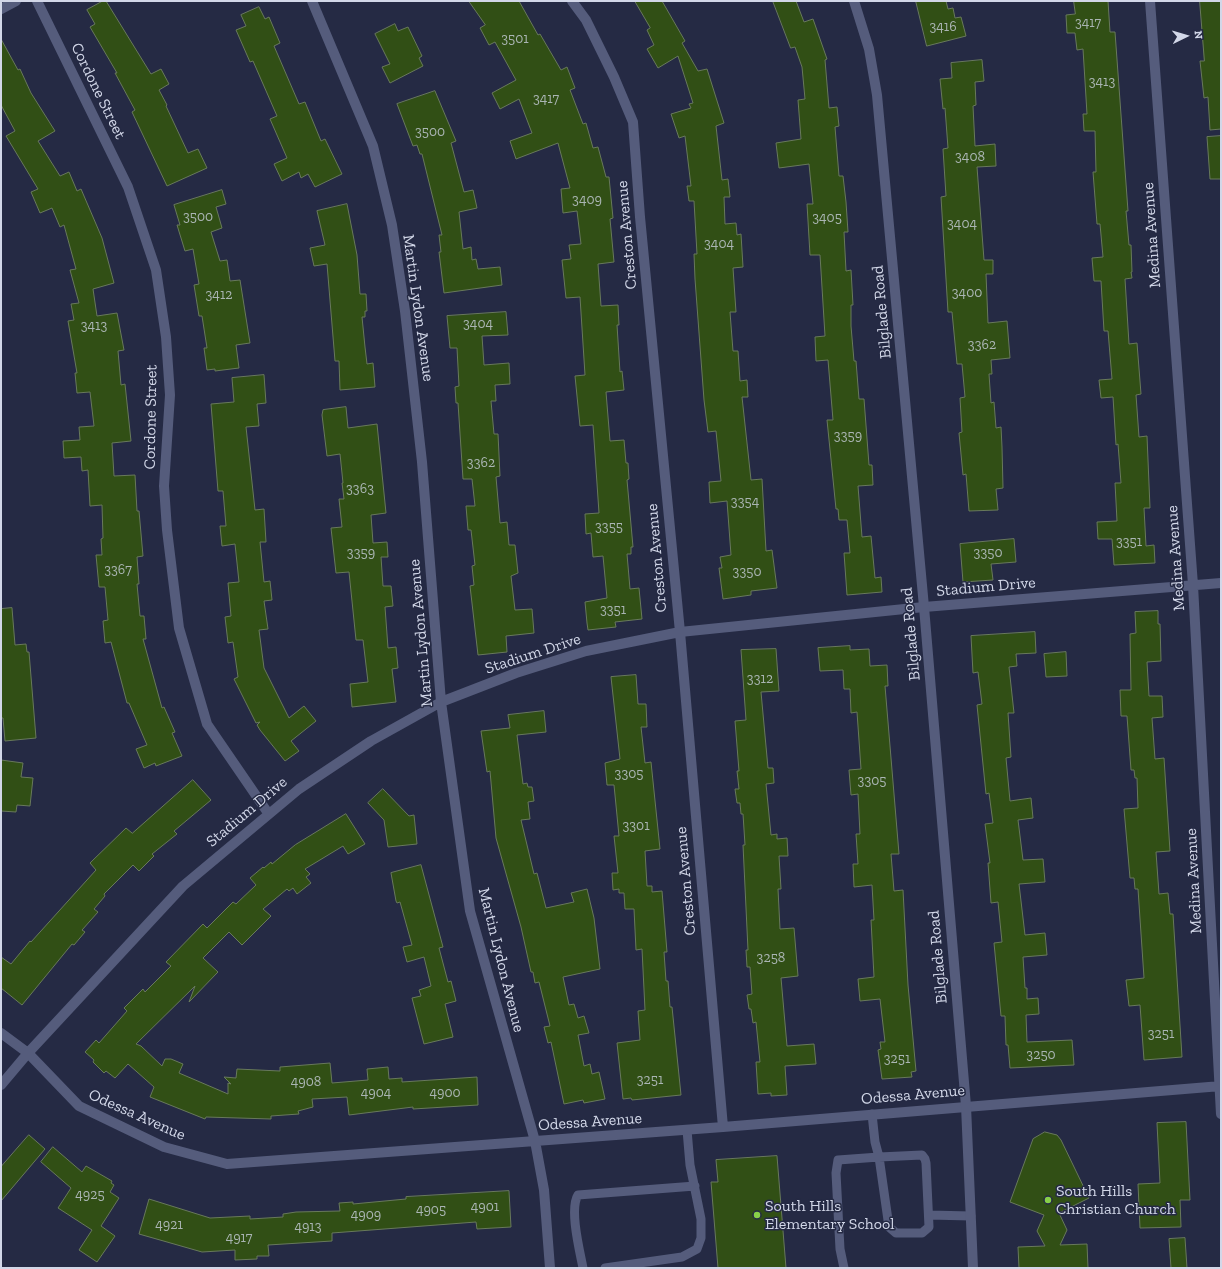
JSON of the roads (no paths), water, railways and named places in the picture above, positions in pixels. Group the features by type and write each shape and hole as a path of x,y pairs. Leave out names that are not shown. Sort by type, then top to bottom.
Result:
{"street":[{"path":"1,9 16,1"},
{"name":"Cordone Street","path":"36,1 128,187 156,270 166,337 170,395 164,486 167,530 179,628 207,724 268,813"},
{"name":"Martin Lydon Avenue","path":"312,1 373,146 392,225 405,312 421,454 441,702 470,911 535,1141 544,1190 550,1268"},
{"name":"Creston Avenue","path":"572,1 586,20 614,77 633,122 641,225 680,632 723,1127"},
{"name":"Bilglade Road","path":"854,1 869,49 877,95 924,607 966,1106 973,1268"},
{"name":"Medina Avenue","path":"1150,1 1193,585 1221,1114"},
{"name":"Stadium Drive","path":"1,1085 28,1053 183,886 268,813 299,789 372,741 441,702 516,673 586,651 680,632 924,607 1221,583"},
{"name":"Odessa Avenue","path":"1,1033 28,1053 79,1106 164,1147 227,1164 687,1130 1220,1086"}],"lane":[{"path":"844,1268 840,1249 836,1172 838,1160 879,1157 922,1155 925,1159 929,1227 922,1233 896,1233 888,1227 879,1157 875,1142 872,1114"},
{"path":"605,1268 682,1257 693,1253 697,1249 702,1238 701,1219 690,1165 687,1130"},
{"path":"583,1268 575,1215 575,1200 578,1195 695,1186"},
{"path":"929,1215 971,1216"}],"place":[{"name":"South Hills Christian Church","path":"1048,1200"},
{"name":"South Hills Elementary School","path":"757,1215"}]}
